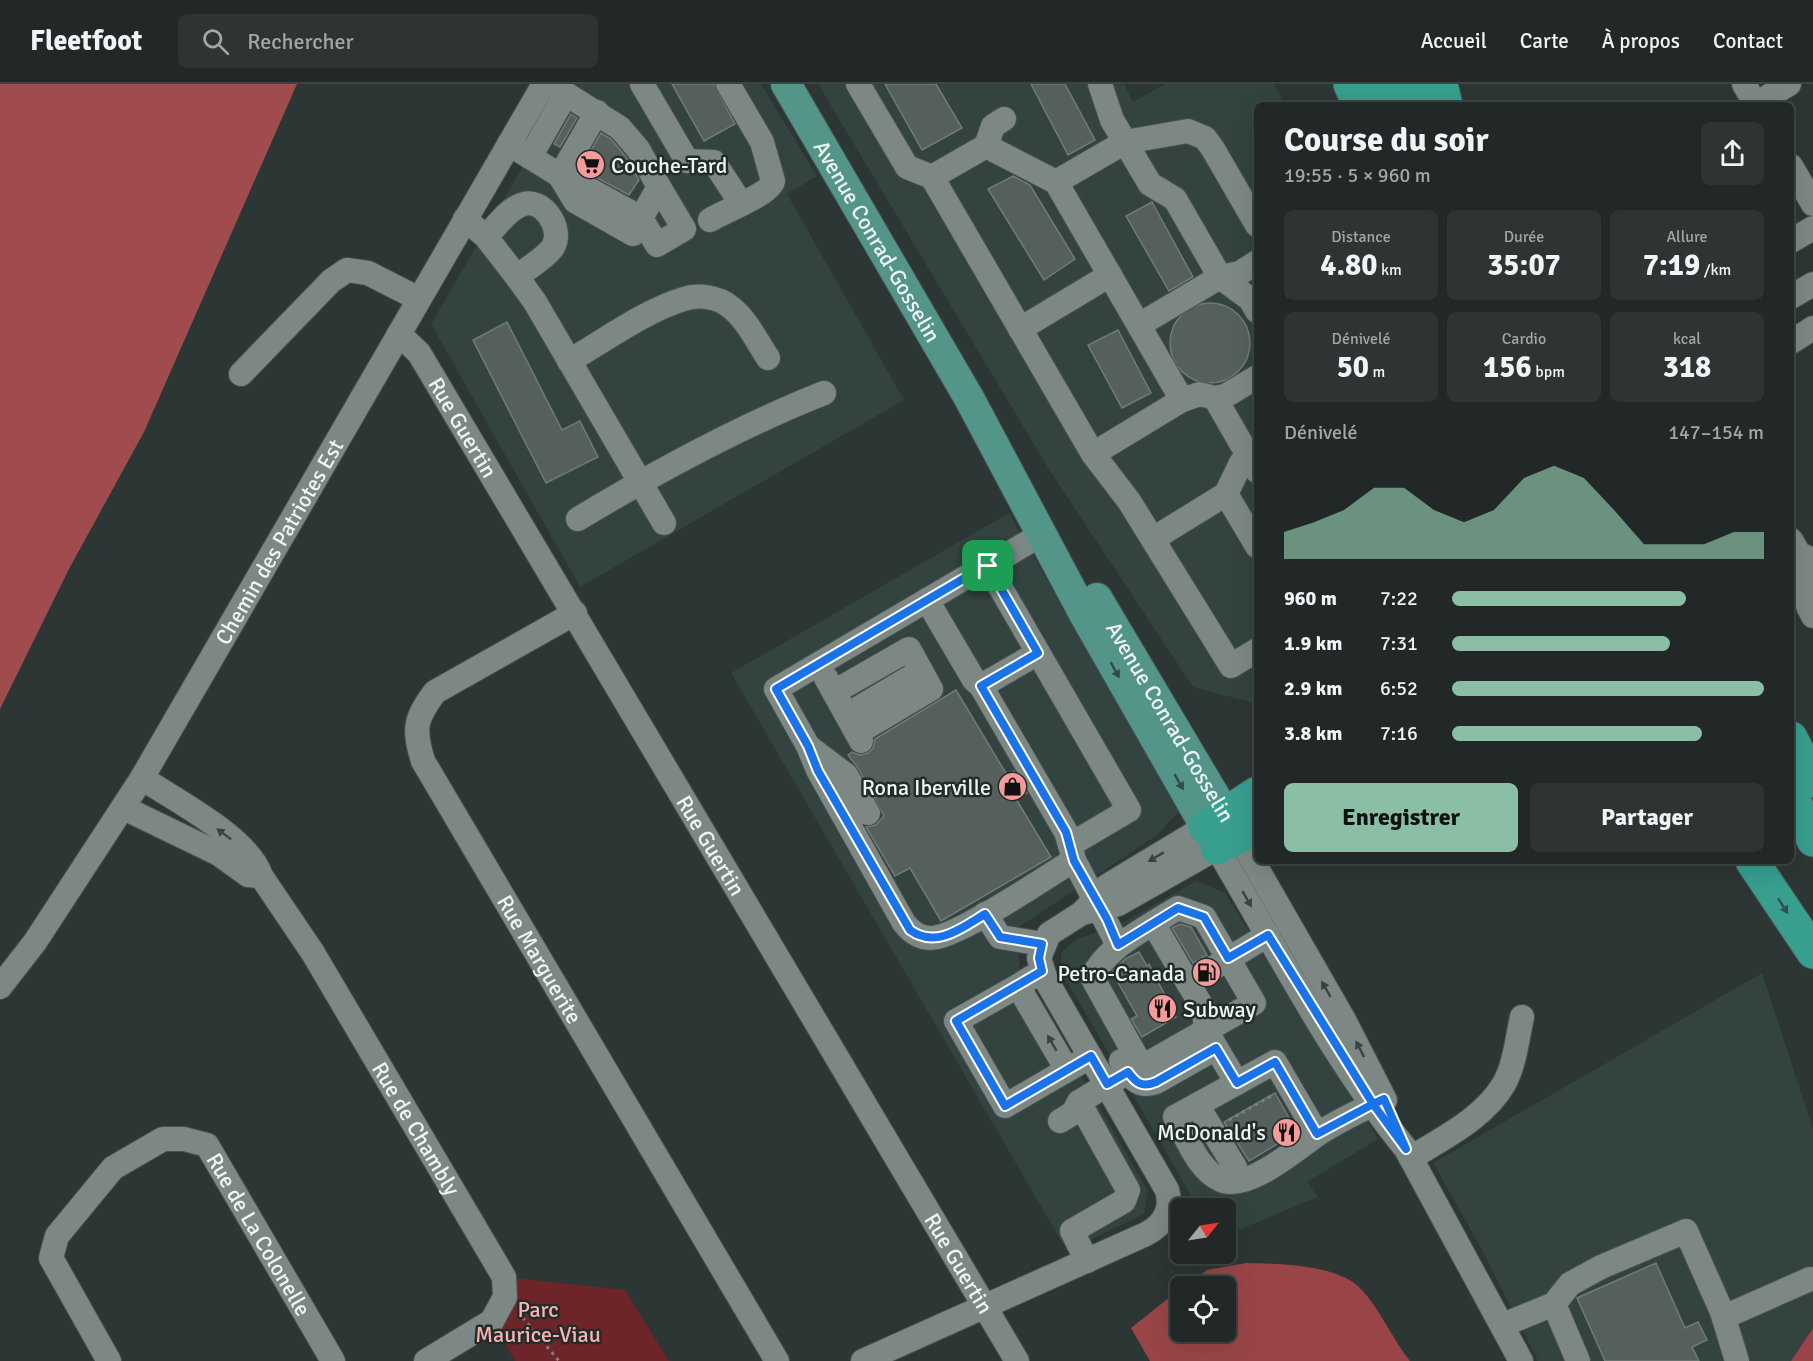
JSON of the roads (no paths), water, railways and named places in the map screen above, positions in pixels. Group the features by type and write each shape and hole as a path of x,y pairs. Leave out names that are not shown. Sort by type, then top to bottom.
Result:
{"highway":[{"path":"1350,84 1358,102"},
{"path":"1380,84 1390,102"},
{"path":"1408,84 1419,102"},
{"path":"1441,84 1445,102"},
{"path":"1794,744 1813,781"},
{"path":"1229,830 1254,797"},
{"path":"1794,800 1813,840"},
{"path":"1754,864 1813,952"}],"main road":[{"name":"Avenue Conrad-Gosselin","path":"786,84 969,398 1084,614 1229,830"},
{"name":"Avenue Conrad-Gosselin","path":"969,398 1031,488 1229,830"}],"street":[{"name":"Chemin des Patriotes Est","path":"0,987 35,942 124,808 544,84"},
{"path":"642,84 687,161 714,162 740,202"},
{"path":"710,220 740,202 768,191 773,181 762,142 728,84"},
{"path":"858,84 907,167 932,177 1093,454 1129,501 1231,666 1254,652"},
{"path":"1100,84 1112,120 1150,184 1175,199 1220,277 1250,299 1254,306"},
{"path":"1752,98 1789,84"},
{"path":"508,144 560,176 641,218 657,245 684,229 629,138 597,112 558,89 530,157"},
{"path":"560,176 597,112"},
{"path":"932,177 986,146 993,126 1004,119"},
{"path":"1056,182 1125,142 1188,131 1197,133 1248,187 1254,212"},
{"path":"986,146 1056,182 1182,400"},
{"path":"1794,171 1810,199"},
{"path":"641,218 659,187"},
{"path":"486,237 522,204 538,206 550,218 556,229 556,238 552,248 517,277"},
{"path":"465,219 486,237 517,277 570,361 664,522"},
{"path":"1794,239 1813,228"},
{"path":"1139,326 1220,277 1239,273 1254,264"},
{"path":"241,374 331,281 347,270 359,270 419,299"},
{"path":"1020,329 1110,275"},
{"path":"1794,295 1813,284"},
{"path":"570,361 658,310 685,298 696,297 713,298 727,304 746,324 768,358"},
{"path":"1794,340 1813,328"},
{"name":"Rue Guertin","path":"399,334 419,353 1017,1361"},
{"path":"1093,454 1182,400 1200,394 1215,398 1254,387"},
{"path":"578,519 640,482 783,409 824,393"},
{"path":"1215,398 1253,465"},
{"path":"1153,539 1226,494 1241,464 1253,465"},
{"path":"1226,494 1254,541"},
{"path":"988,566 1129,810 985,914 954,933 924,938 910,930 818,771 808,746 776,689 1042,534"},
{"path":"1794,545 1799,554 1810,559 1802,578 1803,590 1813,616"},
{"path":"927,600 974,680 981,686 1066,832 1093,906 1118,945"},
{"name":"Rue Marguerite","path":"574,613 435,692 421,711 415,737 423,761 777,1361"},
{"path":"818,664 855,729 931,689 909,649 834,692"},
{"path":"981,686 1038,653"},
{"path":"808,746 846,775 868,813"},
{"name":"Rue de Chambly","path":"142,778 227,835 257,863 261,876 313,953 504,1277 506,1297 492,1321 426,1361"},
{"path":"124,808 219,854 248,875 261,876"},
{"path":"863,1361 1154,1230 1162,1222 1169,1206 1167,1190 1042,971 1039,958 1042,944 1049,934 1093,906 1118,904 1229,830"},
{"name":"Avenue Conrad-Gosselin","path":"1229,830 1268,935 1379,1102 1521,1361"},
{"name":"Avenue Conrad-Gosselin","path":"1229,830 1344,1020 1379,1102"},
{"path":"1178,908 1204,917 1254,1003 1152,1084 1140,1084 1092,977 1101,960 1118,945 1153,923 1178,908"},
{"path":"985,914 1000,937 1042,944"},
{"path":"1153,923 1204,1010 1211,1039 1237,1083"},
{"path":"1188,982 1268,935"},
{"path":"1042,971 956,1021 1005,1106 1091,1056"},
{"path":"1018,986 1067,1070"},
{"path":"1409,1154 1458,1130 1493,1099 1504,1083 1512,1064 1522,1017"},
{"path":"1317,1134 1275,1062 1175,1118 1199,1159 1211,1174 1230,1183 1250,1178 1306,1145 1317,1134 1379,1102"},
{"path":"1060,1121 1073,1113 1079,1102 1135,1069"},
{"path":"1079,1102 1128,1190 1124,1201 1072,1231 1087,1261"},
{"path":"1192,1108 1212,1155 1235,1167 1250,1165 1301,1136 1317,1134"},
{"name":"Rue de La Colonelle","path":"109,1361 51,1258 57,1236 113,1168 163,1139 184,1139 207,1145 333,1361"},
{"path":"1503,1325 1554,1304 1570,1284 1601,1267 1686,1231 1724,1317 1737,1361"},
{"path":"1724,1317 1810,1279"},
{"path":"1554,1304 1578,1361"}],"place":[{"name":"Couche-Tard","path":"590,165"},
{"name":"Rona Iberville","path":"1012,787"},
{"name":"Petro-Canada","path":"1206,973"},
{"name":"Subway","path":"1162,1009"},
{"name":"McDonald's","path":"1287,1132"}],"park label":[{"name":"Parc Maurice-Viau","path":"538,1322"}]}
